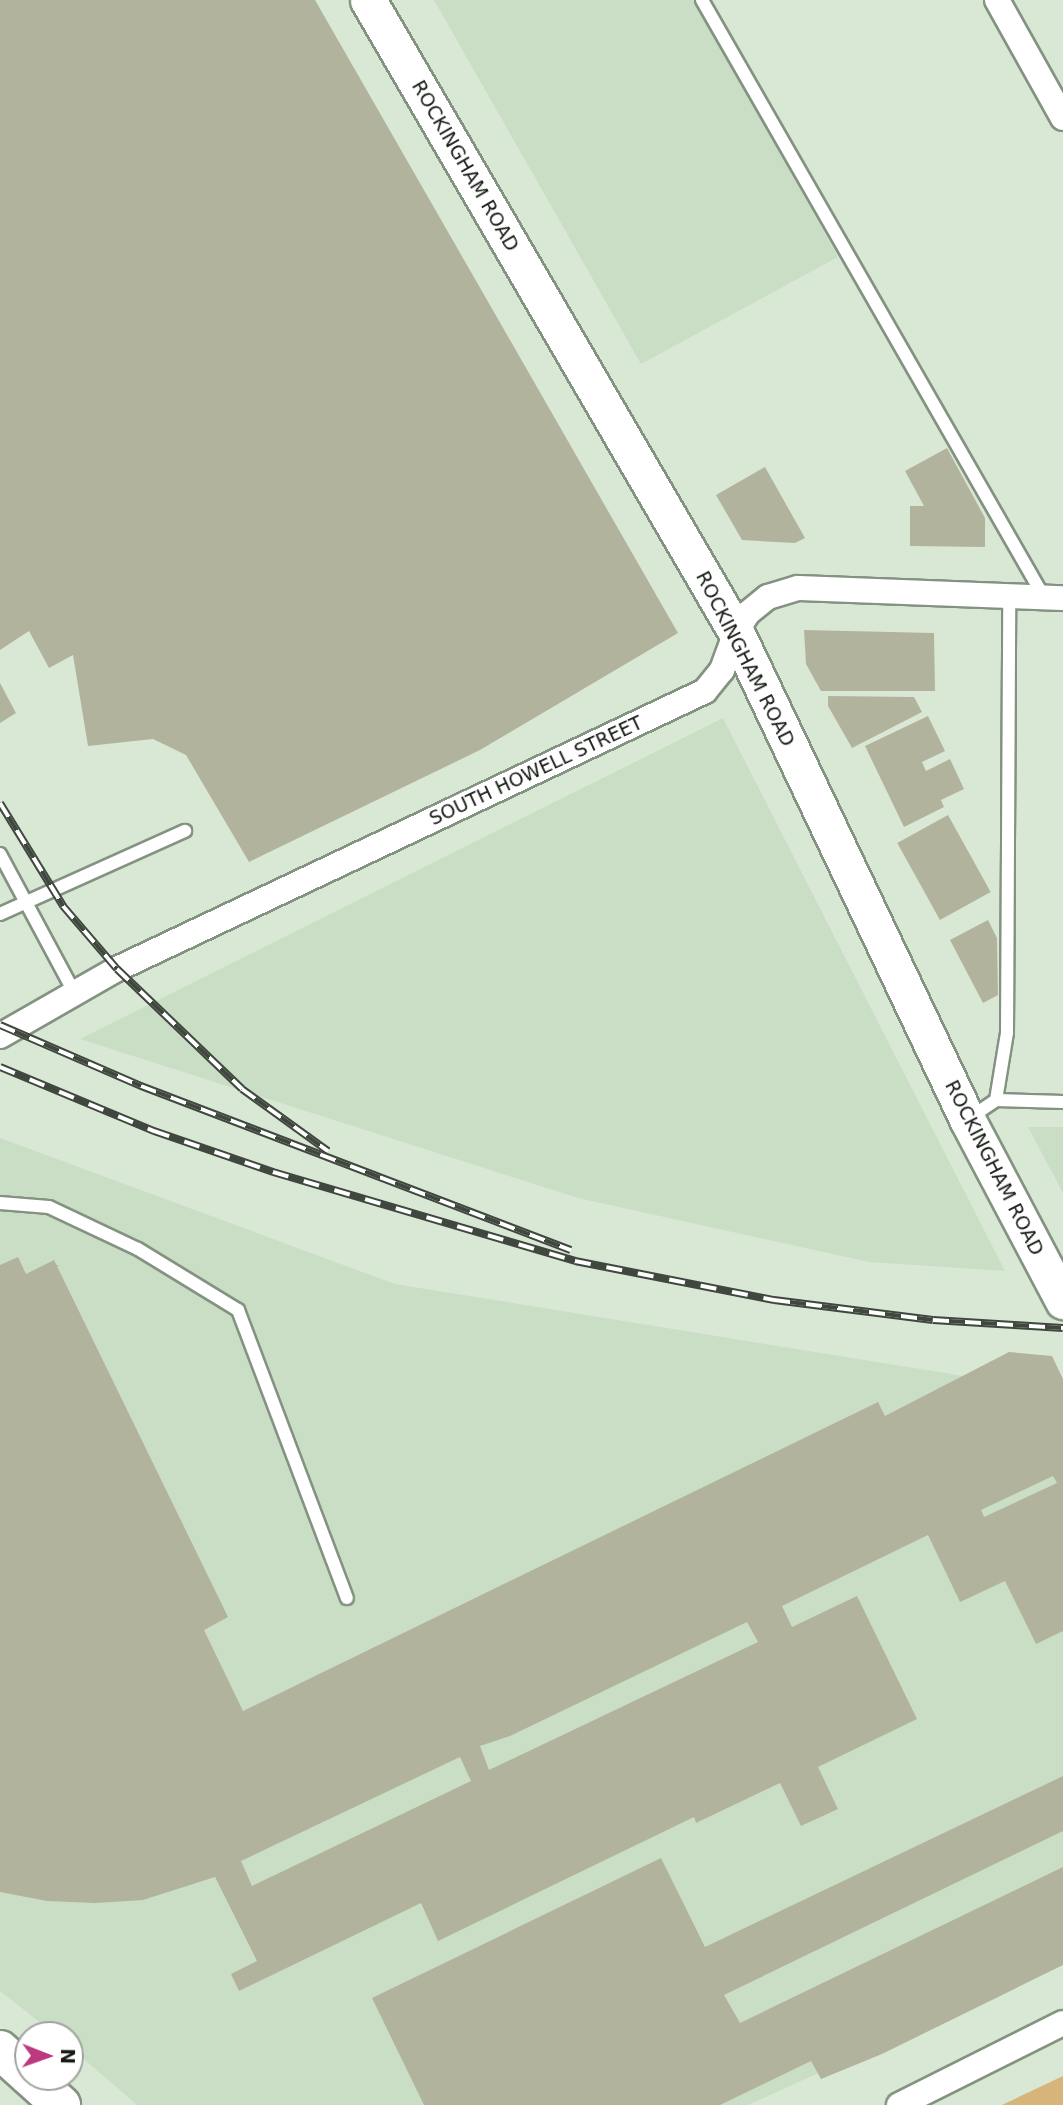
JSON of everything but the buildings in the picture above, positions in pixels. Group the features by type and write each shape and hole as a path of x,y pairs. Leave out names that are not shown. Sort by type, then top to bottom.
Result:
{"main road":[{"path":"0,2050 14,2063"},
{"path":"46,2091 61,2105"}],"street":[{"name":"ROCKINGHAM ROAD","path":"368,0 736,632 967,1119 1063,1301"},
{"path":"997,0 1063,118"},
{"name":"SOUTH HOWELL STREET","path":"0,1036 74,992 705,691 722,670 736,632 748,613 768,597 799,589 1054,599"},
{"path":"899,2105 1063,2023"}],"lane":[{"path":"702,0 1054,599"},
{"path":"996,1100 1007,1033 1009,598"},
{"path":"0,914 185,831"},
{"path":"0,855 74,992"},
{"path":"967,1119 996,1100 1063,1102"},
{"path":"0,1203 49,1207 138,1249 238,1310 347,1598"}],"shaded area":[{"path":"434,0 694,0 838,257 641,364"},
{"path":"723,718 1005,1271 869,1262 578,1198 80,1039"},
{"path":"1028,1127 1063,1127 1063,1193"},
{"path":"0,1138 395,1284 1050,1390 1063,1415 1063,1962 748,2105 137,2105 84,2059 84,2021 38,2021 0,1991"},
{"path":"1063,2076 1063,2105 1002,2105"}],"railway":[{"path":"0,803 63,906 117,969 242,1089 328,1151"},
{"path":"0,1025 141,1086 571,1250"},
{"path":"0,1067 154,1131 273,1172 575,1261 774,1300 933,1320 1063,1328"}]}
